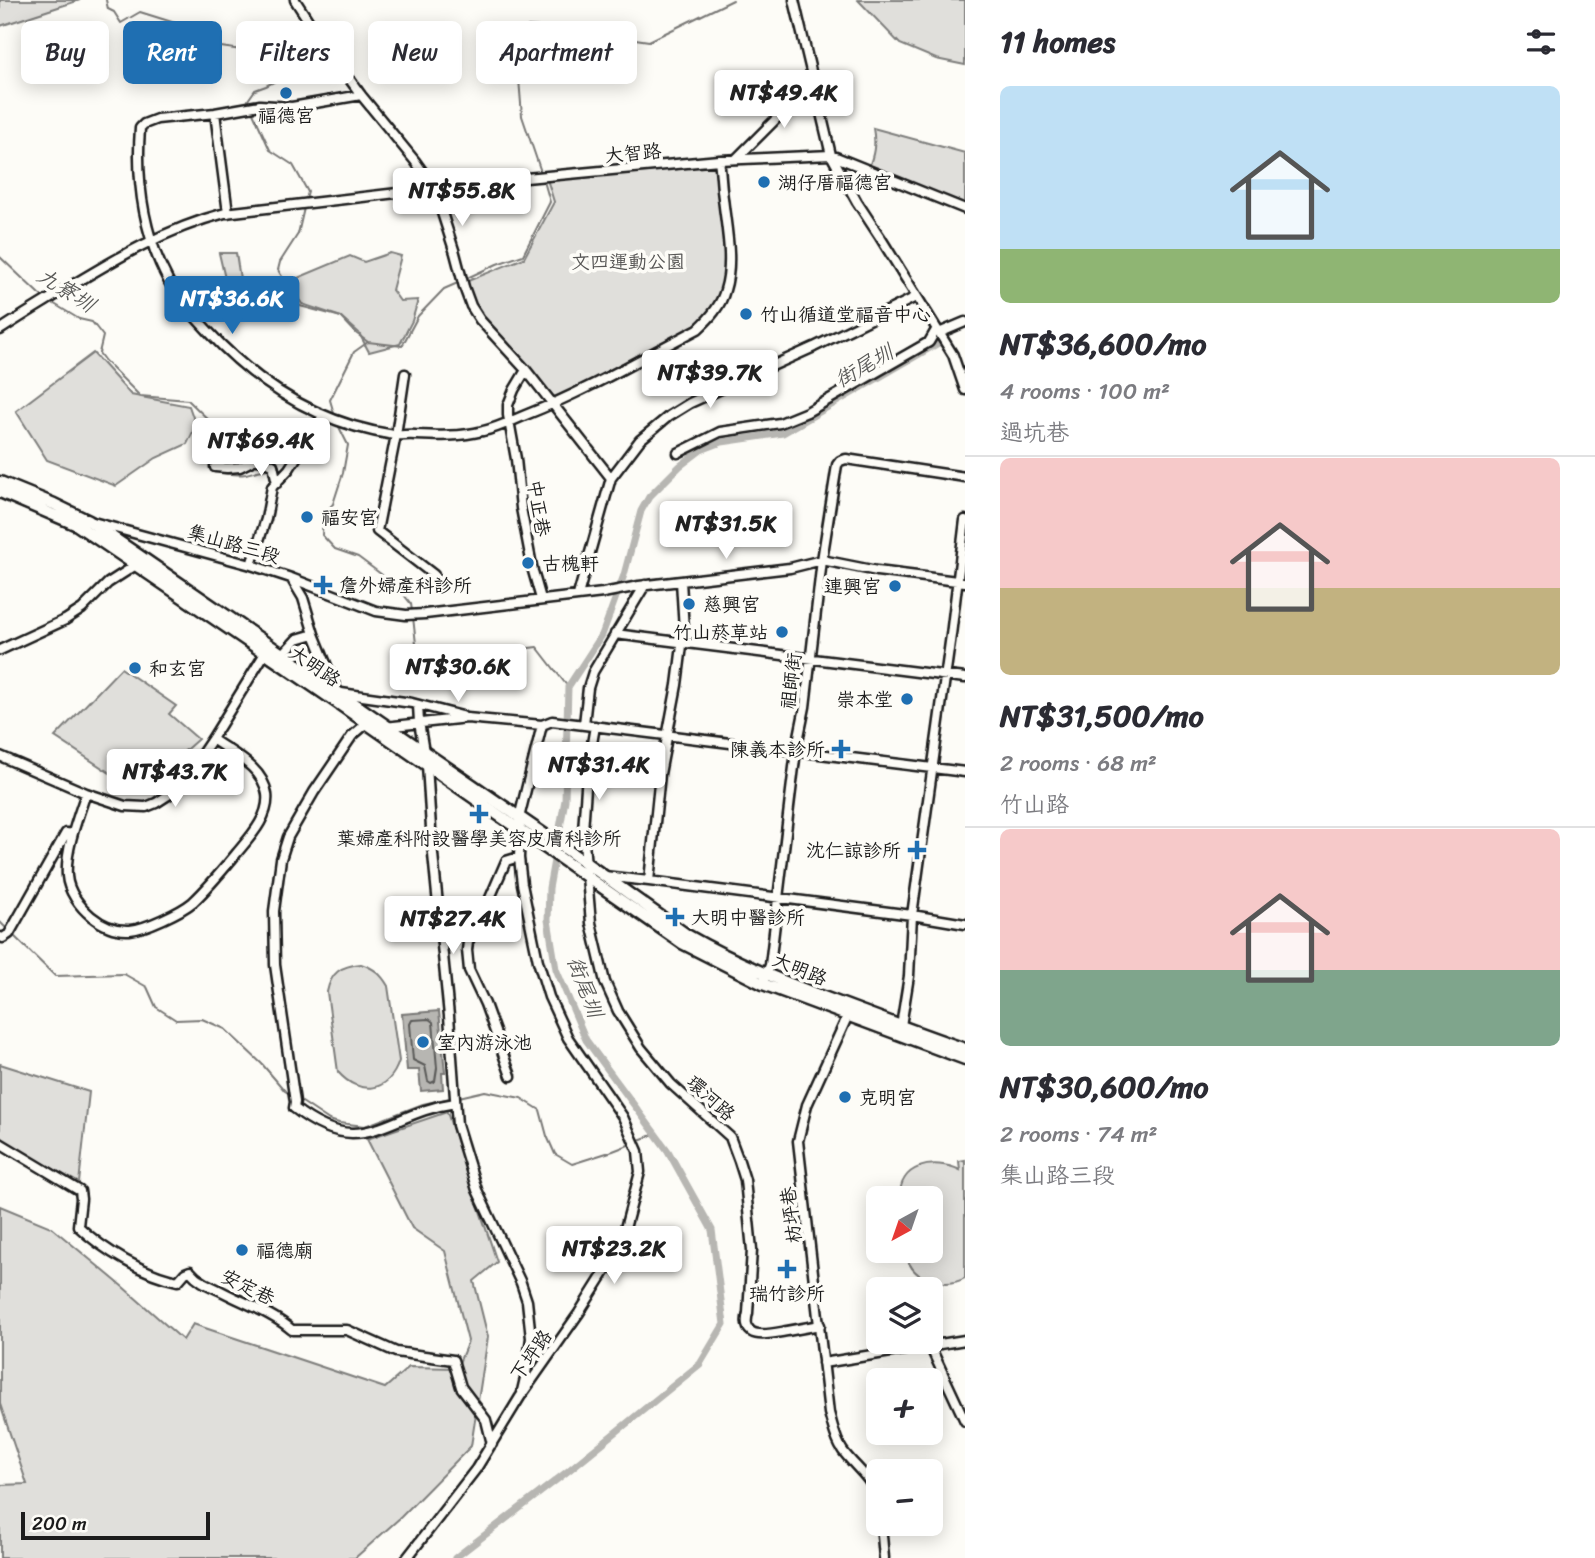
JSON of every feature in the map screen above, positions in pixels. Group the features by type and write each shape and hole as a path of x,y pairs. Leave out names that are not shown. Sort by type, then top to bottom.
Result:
{"main road":[{"name":"集山路三段","path":"0,482 89,521"},
{"path":"0,492 77,525"},
{"name":"大明路","path":"89,521 335,696 387,727 519,818 565,863 682,943 965,1059"},
{"name":"大明路","path":"77,525 268,649 282,654 366,724 520,831 534,833 566,850 687,935 765,979"},
{"name":"大明路","path":"900,1031 965,1049"}],"street":[{"path":"295,0 361,95 434,188 471,306 480,320 526,370 611,478"},
{"path":"794,0 831,155 857,202 953,355 965,390"},
{"path":"736,159 813,82"},
{"path":"361,95 292,107 246,106 215,113 157,119 140,128 138,163 144,216 150,240 169,283 221,345 264,382 298,404 326,417 396,435 450,437 485,431 553,404 698,329 718,307 729,271 719,160"},
{"path":"215,113 228,213"},
{"name":"大智路","path":"0,330 150,240 204,219 228,213 542,176 719,160 831,155 965,209"},
{"path":"578,595 611,478 639,440 668,416 690,403 916,297"},
{"path":"678,453 720,432 780,423 807,412 929,342 938,332 965,322"},
{"name":"中正巷","path":"526,370 508,405 509,422 521,508 541,599"},
{"path":"405,374 377,531 434,575"},
{"path":"251,565 266,519 272,487 289,469 326,417"},
{"path":"215,467 240,467 256,459 274,465 277,483"},
{"name":"祖師街","path":"765,979 770,965 796,751 805,707 822,560 837,465 846,459 965,477"},
{"path":"900,1031 909,976 912,915 961,582 965,520"},
{"path":"77,525 89,521"},
{"name":"集山路三段","path":"89,521 291,578 303,598 335,696"},
{"path":"291,578 376,611 406,615 603,593 640,585 790,568 822,560 877,571 961,582"},
{"path":"0,649 65,620 82,609 108,583 135,565"},
{"path":"649,881 660,774 677,685 684,630 681,581"},
{"path":"584,724 588,688 593,672 640,585"},
{"path":"282,654 297,639 314,634"},
{"path":"615,634 965,678"},
{"path":"0,755 86,793 131,807 146,807 170,794 185,779 268,649"},
{"path":"335,696 418,705 467,718 542,725 552,721 584,724 965,772"},
{"path":"418,705 424,752"},
{"path":"455,1103 426,1109 359,1134 334,1131 294,1108 294,1092 275,965 274,911 281,859 288,837 314,792 352,736 366,724 387,727 467,718"},
{"path":"511,1076 470,970 467,950 468,942 506,861 519,857 519,818 542,725"},
{"path":"595,726 584,798 583,831 588,877 605,876 649,881 965,924"},
{"path":"86,793 72,834 67,875 70,889 87,913 111,928 130,930 164,919 191,904 222,871 254,832 262,819 267,802 262,779 253,767 212,739"},
{"path":"427,765 457,1125 477,1190 527,1301 531,1339 520,1397"},
{"path":"7,933 66,833 72,834"},
{"name":"下坪路","path":"407,1558 476,1469 520,1397 589,1298 624,1236 640,1172 638,1152 623,1117 568,1038 549,997 538,961 519,857"},
{"name":"環河路","path":"588,877 588,899 598,953 618,1011 642,1048 671,1084 730,1137 739,1161 744,1180 752,1251 746,1321 748,1329 763,1335 820,1325"},
{"name":"枋坪巷","path":"849,1012 807,1105 798,1141 829,1413 843,1451 866,1476"},
{"name":"安定巷","path":"0,1143 80,1191 78,1226 89,1237 129,1262 178,1281 190,1271 210,1287 282,1321 292,1330 347,1330 396,1352 453,1360 461,1387 486,1420 492,1444"},
{"path":"943,1344 965,1340"},
{"path":"823,1363 880,1354"},
{"path":"934,1354 963,1418"},
{"path":"882,1536 884,1558"}],"green space":[{"path":"0,0 80,0 0,26"},
{"path":"858,0 965,0 965,65 936,59 900,44"},
{"path":"873,128 965,153 965,209 868,169 874,149"},
{"name":"文四運動公園","path":"719,160 729,271 718,307 698,329 553,402 480,320 463,283 524,258 554,202 546,176"},
{"path":"219,253 236,253 243,298 230,300"},
{"path":"390,253 401,256 392,290 400,301 418,300 412,321 400,344 369,352 359,333 341,317 302,304 288,282 350,256 364,262"},
{"path":"93,353 131,395 189,406 196,426 187,444 156,458 116,486 47,460 16,411"},
{"path":"121,668 176,706 169,714 198,739 139,792 55,737"},
{"path":"361,964 377,972 388,986 399,1061 388,1080 373,1088 355,1085 338,1072 327,992 331,979 338,971"},
{"path":"0,1064 89,1092 79,1183 0,1140"},
{"path":"447,1112 497,1262 474,1281 488,1337 471,1446 401,1517 355,1558 0,1558 0,1485 27,1484 0,1404 0,1206 51,1227 183,1340 193,1324 385,1388 409,1367 457,1368 468,1341 445,1251 412,1228 367,1139"},
{"path":"965,1160 965,1278 943,1283 943,1277 922,1277 909,1264 943,1264 943,1186 901,1186 911,1171 920,1167 939,1165 960,1170 959,1161"}],"water":[{"name":"室內游泳池","path":"439,1011 445,1073 442,1073 443,1089 421,1091 419,1070 407,1070 402,1014"}],"waterway":[{"path":"106,0 108,9 114,12 121,23 140,12 204,32 214,46 270,54 280,66 279,79 255,90 248,100 250,105"},
{"path":"541,172 522,116 517,54 528,26 649,41 733,0"},
{"path":"252,110 270,150 293,165 308,192 306,199"},
{"path":"465,279 523,255 550,202 544,181"},
{"path":"304,208 298,234 280,262 278,270 300,306 341,317 368,342"},
{"name":"九寮圳","path":"0,257 46,299"},
{"path":"335,417 330,400 354,352 368,342 402,346 418,316 444,289 460,282"},
{"name":"九寮圳","path":"51,302 79,319 92,322 103,336 99,353 140,396 188,400 216,427 219,436 207,455 211,471 242,475 269,469 272,474 270,483"},
{"name":"街尾圳","path":"455,1558 700,1364 724,1324 712,1230 668,1151 586,1040 556,969 548,920 549,888 565,800 568,687 602,635 624,575 641,511 649,497 680,466 701,450 722,442 783,433 942,341"},
{"path":"337,423 348,445 333,504 323,515 322,535 335,549 358,557 397,586 411,604 412,611"},
{"path":"413,617 416,644 429,658 449,669 467,673 521,649 537,647 568,687"},
{"path":"0,922 7,929"},
{"path":"13,935 55,976 124,974 147,987 156,1007 176,1020 202,1019 225,1029 291,1095"},
{"path":"459,1097 485,1091 521,1098 540,1110 555,1154 572,1164 631,1144"},
{"path":"299,1100 329,1120 365,1126 423,1104 450,1098"},
{"path":"636,1141 655,1134"}],"place":[{"name":"福德宮","path":"286,93"},
{"name":"湖仔厝福德宮","path":"764,182"},
{"name":"竹山循道堂福音中心","path":"746,314"},
{"name":"福安宮","path":"307,517"},
{"name":"古槐軒","path":"528,563"},
{"name":"詹外婦產科診所","path":"323,585"},
{"name":"連興宮","path":"895,586"},
{"name":"慈興宮","path":"689,604"},
{"name":"竹山菸草站","path":"782,632"},
{"name":"和玄宮","path":"135,668"},
{"name":"崇本堂","path":"907,699"},
{"name":"陳義本診所","path":"841,749"},
{"name":"葉婦產科附設醫學美容皮膚科診所","path":"479,814"},
{"name":"沈仁諒診所","path":"917,850"},
{"name":"大明中醫診所","path":"675,917"},
{"name":"室內游泳池","path":"423,1042"},
{"name":"克明宮","path":"845,1097"},
{"name":"福德廟","path":"242,1250"},
{"name":"瑞竹診所","path":"787,1269"}]}
